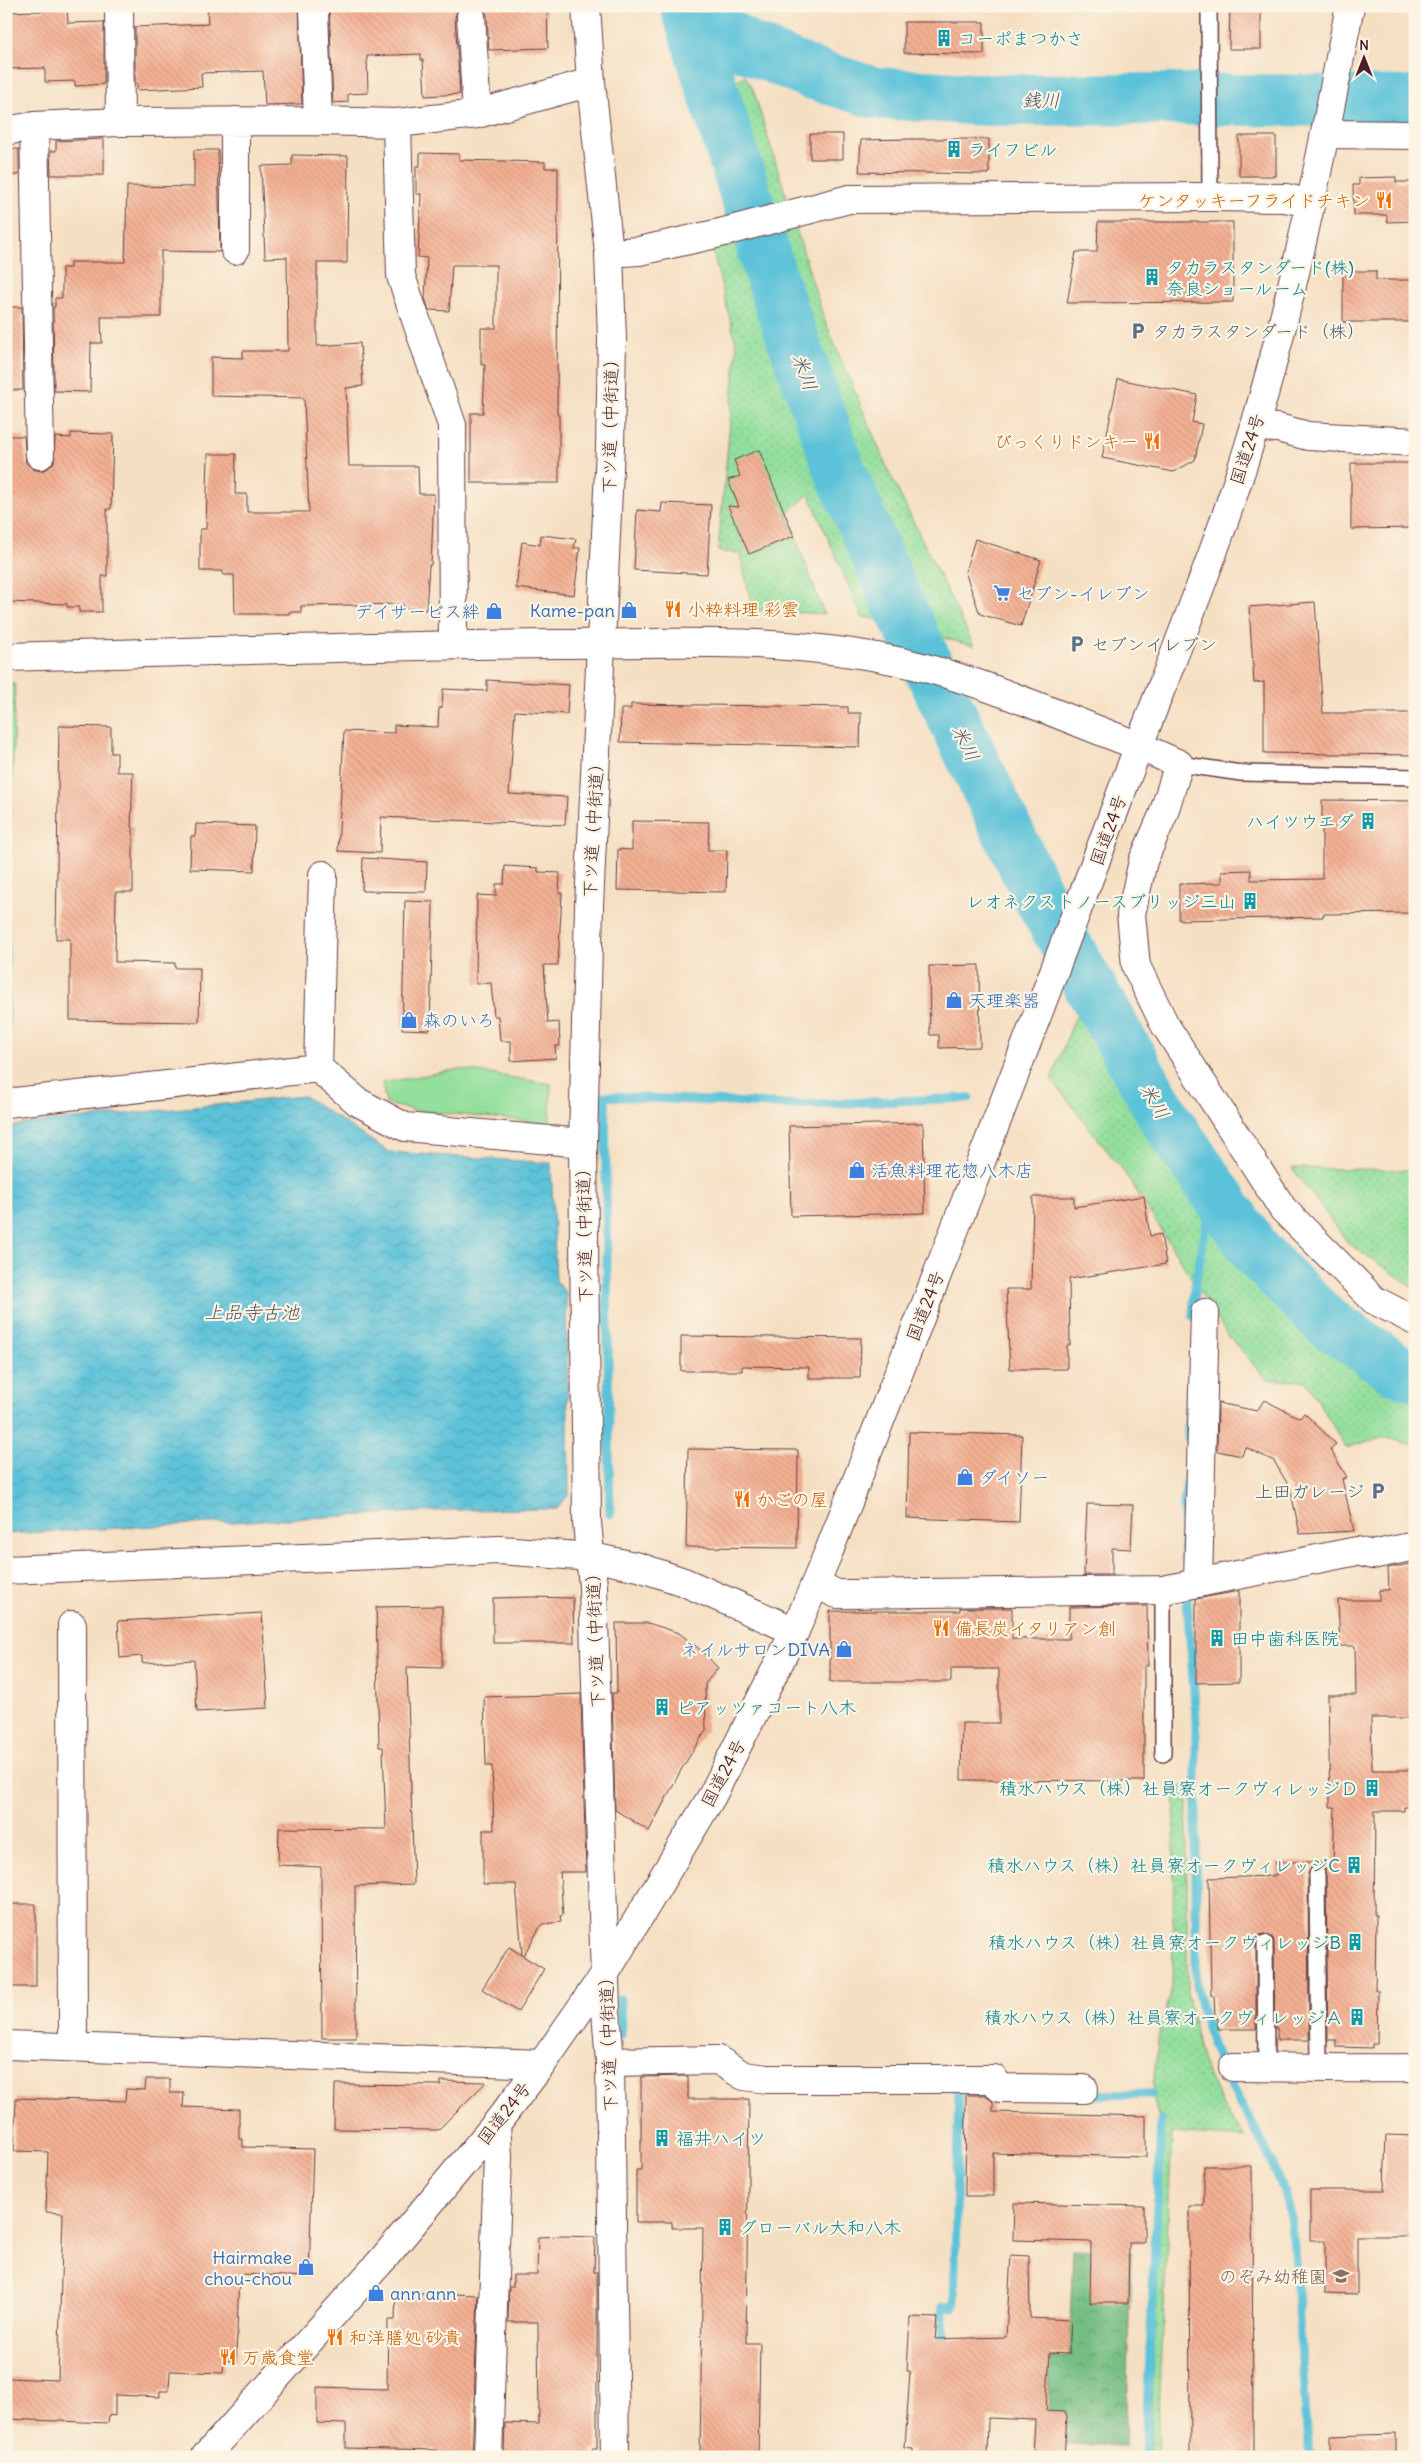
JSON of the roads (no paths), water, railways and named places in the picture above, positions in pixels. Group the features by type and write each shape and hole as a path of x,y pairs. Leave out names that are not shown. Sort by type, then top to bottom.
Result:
{"main road":[{"path":"119,6 120,122"},
{"name":"下ツ道（中街道）","path":"586,6 591,82 609,253 612,339 610,447 589,906 583,1143 587,1522 592,1557 606,2011 610,2062 615,2457"},
{"name":"国道24号","path":"205,2457 383,2259 496,2124 542,2064 606,1972 712,1796 795,1631 816,1584 1040,1014 1139,746 1212,558 1255,427 1284,322 1308,204 1326,131 1350,6"},
{"path":"314,10 318,121"},
{"path":"471,16 477,114"},
{"path":"6,131 34,126 120,122 318,121 396,123 477,114 591,82"},
{"path":"235,121 235,250"},
{"path":"396,123 401,276 452,425 453,644"},
{"path":"34,126 40,455"},
{"path":"1326,131 1415,135"},
{"path":"609,253 639,251 716,234 849,199 1210,197 1286,198 1308,204"},
{"path":"1255,427 1278,428 1308,436 1415,442"},
{"path":"6,657 453,644 709,642 798,647 876,657 920,666 1031,702 1178,764 1163,815 1143,861 1131,914 1136,966 1165,1025 1283,1209 1374,1300 1415,1321"},
{"path":"318,1068 323,874"},
{"path":"6,1103 318,1068 358,1102 405,1127 583,1143"},
{"path":"1198,1581 1205,1312"},
{"path":"816,1584 837,1594 1164,1590 1198,1581 1258,1572 1357,1552 1372,1555 1415,1546"},
{"path":"6,1570 500,1550 592,1557 638,1567 684,1582 795,1631"},
{"path":"72,1624 73,2047"},
{"path":"6,2045 542,2064"},
{"path":"610,2062 718,2060 744,2076 767,2079 994,2079 1000,2088 1084,2089"},
{"path":"1232,2068 1319,2066 1336,2070 1415,2068"},
{"path":"488,2457 498,2156 496,2124"}],"lane":[{"path":"1209,6 1210,197"},
{"path":"1178,764 1241,773 1415,777"},
{"path":"1164,1590 1164,1754"},
{"path":"1317,1874 1319,2066"},
{"path":"1265,1943 1266,2067"}],"water":[{"path":"6,921 9,921 10,1090 6,1091"},
{"name":"上品寺古池","path":"304,1096 389,1152 551,1163 556,1281 566,1293 569,1494 557,1509 457,1510 6,1534 6,1128 25,1124"}],"waterway":[{"name":"米川","path":"686,6 778,298 840,471 893,593 1041,901 1168,1123 1258,1254 1325,1321 1397,1369 1415,1375"},
{"name":"銭川","path":"687,9 747,47 810,73 875,93 988,100 1161,99 1415,102"},
{"path":"610,1514 605,1096 794,1105 969,1098"},
{"path":"1193,1316 1195,1286 1207,1222 1227,1206"},
{"path":"1188,1438 1189,1394"},
{"path":"1185,1558 1184,1502 1188,1476"},
{"path":"1186,1588 1196,1719 1196,1985 1208,2031 1220,2065 1273,2165 1281,2183 1292,2222 1309,2457"},
{"path":"620,1999 621,2035"},
{"path":"943,2349 943,2307 954,2307 959,2087 954,2087"},
{"path":"1085,2095 1152,2094"},
{"path":"1145,2457 1161,2120"}],"place":[{"name":"コーポまつかさ","path":"944,38"},
{"name":"ライフビル","path":"954,149"},
{"name":"ケンタッキーフライドチキン","path":"1384,200"},
{"name":"タカラスタンダード(株) 奈良ショールーム","path":"1152,277"},
{"name":"タカラスタンダード（株）","path":"1138,331"},
{"name":"びっくりドンキー","path":"1152,441"},
{"name":"セブン-イレブン","path":"1002,593"},
{"name":"小粋料理 彩雲","path":"673,609"},
{"name":"Kame-pan","path":"629,610"},
{"name":"デイサービス絆","path":"494,611"},
{"name":"セブンイレブン","path":"1077,644"},
{"name":"ハイツウエダ","path":"1368,821"},
{"name":"レオネクストノースブリッジ三山","path":"1250,901"},
{"name":"天理楽器","path":"954,1000"},
{"name":"森のいろ","path":"409,1020"},
{"name":"活魚料理花惣八木店","path":"857,1170"},
{"name":"ダイソー","path":"965,1477"},
{"name":"上田ガレージ","path":"1378,1491"},
{"name":"かごの屋","path":"742,1499"},
{"name":"備長炭イタリアン創","path":"941,1628"},
{"name":"田中歯科医院","path":"1217,1638"},
{"name":"ネイルサロンDIVA","path":"844,1649"},
{"name":"ピアッツァコート八木","path":"662,1707"},
{"name":"積水ハウス（株）社員寮オークヴィレッジＤ","path":"1372,1788"},
{"name":"積水ハウス（株）社員寮オークヴィレッジC","path":"1354,1865"},
{"name":"積水ハウス（株）社員寮オークヴィレッジB","path":"1355,1942"},
{"name":"積水ハウス（株）社員寮オークヴィレッジＡ","path":"1357,2017"},
{"name":"福井ハイツ","path":"662,2138"},
{"name":"グローバル大和八木","path":"725,2227"},
{"name":"Hairmake chou-chou","path":"306,2267"},
{"name":"のぞみ幼稚園","path":"1341,2276"},
{"name":"ann ann","path":"376,2293"},
{"name":"和洋膳処 砂貴","path":"335,2337"},
{"name":"万歳食堂","path":"228,2357"}]}
